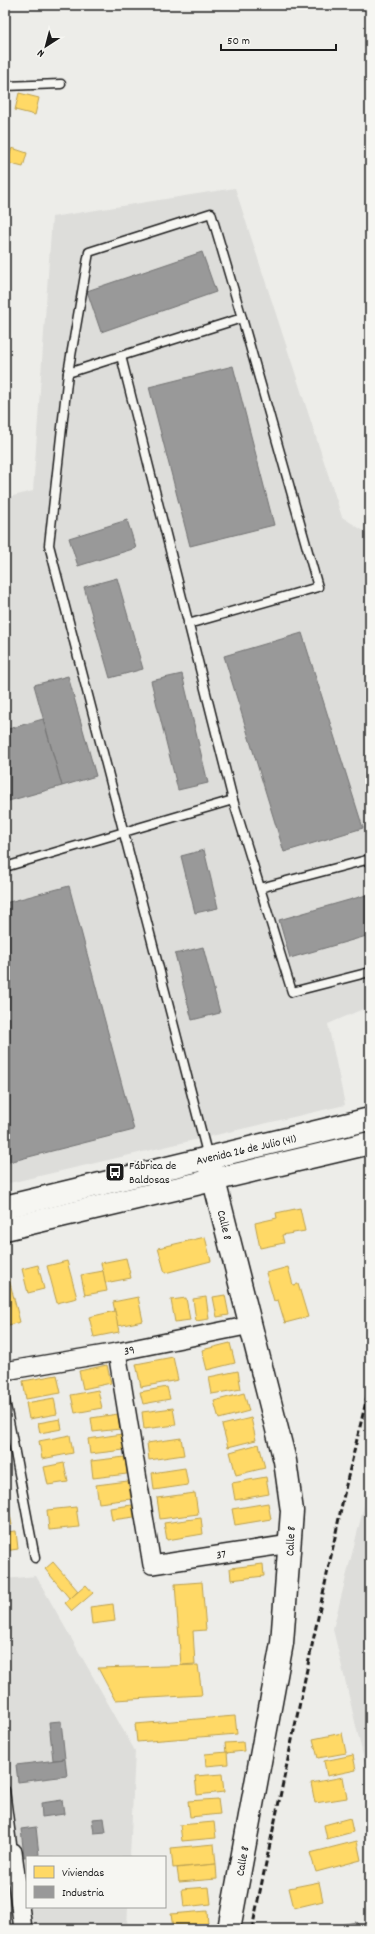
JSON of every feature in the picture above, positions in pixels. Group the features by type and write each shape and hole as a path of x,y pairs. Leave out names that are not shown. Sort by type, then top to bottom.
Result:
{"street":[{"name":"Avenida 26 de Julio (41)","path":"5,1207 370,1119"},
{"name":"Avenida 26 de Julio (41)","path":"5,1229 370,1143"},
{"name":"Calle 8","path":"208,1158 285,1461 292,1511 282,1643 229,1929"},
{"name":"39","path":"5,1371 117,1352 251,1325"},
{"name":"37","path":"117,1352 152,1565 290,1544"},
{"path":"13,1852 22,1883 23,1929"}],"lane":[{"path":"5,86 61,84"},
{"path":"188,624 318,587 211,213 89,252 68,373 49,545 208,1158"},
{"path":"68,373 242,318"},
{"path":"121,356 233,800 292,992 370,972"},
{"path":"5,867 233,800"},
{"path":"260,888 370,859"},
{"path":"5,1400 35,1558"},
{"path":"5,1790 13,1852"}],"shaded area":[{"path":"235,188 342,517 370,535 370,1006 328,1024 345,1105 5,1184 5,498 33,491 52,217"},
{"path":"370,1131 370,1134 261,1159 260,1156"},
{"path":"368,1490 370,1490 370,1805 369,1781 333,1629"},
{"path":"36,1576 135,1751 130,1856 26,1856 26,1908 128,1908 127,1929 5,1929 5,1579"},
{"path":"356,1922 363,1929 319,1929"}],"building: Viviendas":[{"path":"19,93 39,98 35,115 15,110"},
{"path":"12,148 27,153 23,167 7,163"},
{"path":"300,1208 305,1231 282,1235 284,1243 260,1248 255,1223 277,1218 276,1213"},
{"path":"205,1237 211,1261 165,1273 158,1248"},
{"path":"126,1258 131,1278 105,1283 101,1263"},
{"path":"67,1261 77,1298 57,1303 47,1266"},
{"path":"38,1265 44,1289 28,1293 22,1269"},
{"path":"288,1267 293,1285 298,1284 308,1317 285,1323 278,1300 274,1301 266,1273"},
{"path":"103,1271 107,1291 85,1295 81,1275"},
{"path":"9,1279 20,1322 5,1326 5,1281"},
{"path":"225,1295 229,1315 217,1317 213,1297"},
{"path":"138,1297 143,1321 118,1326 113,1302"},
{"path":"206,1297 209,1319 196,1321 193,1299"},
{"path":"186,1298 190,1320 175,1322 171,1300"},
{"path":"115,1311 119,1332 94,1337 89,1317"},
{"path":"230,1343 235,1363 207,1370 202,1350"},
{"path":"173,1357 178,1380 141,1387 136,1364"},
{"path":"107,1365 111,1383 83,1389 79,1371"},
{"path":"238,1371 241,1389 212,1394 209,1377"},
{"path":"57,1375 61,1393 26,1399 23,1381"},
{"path":"167,1387 170,1399 143,1404 140,1392"},
{"path":"98,1390 102,1408 75,1413 71,1395"},
{"path":"244,1393 249,1411 219,1419 214,1401"},
{"path":"54,1398 57,1414 29,1419 26,1403"},
{"path":"173,1408 176,1425 144,1429 142,1412"},
{"path":"118,1414 120,1429 93,1432 91,1418"},
{"path":"251,1418 256,1440 228,1447 222,1425"},
{"path":"60,1419 62,1429 40,1433 38,1423"},
{"path":"122,1434 124,1450 90,1454 88,1439"},
{"path":"70,1435 73,1453 42,1459 39,1441"},
{"path":"181,1438 184,1455 149,1460 147,1443"},
{"path":"259,1444 265,1468 236,1475 230,1452"},
{"path":"125,1457 127,1474 93,1478 91,1461"},
{"path":"64,1463 68,1482 48,1485 44,1467"},
{"path":"185,1468 188,1485 154,1490 152,1473"},
{"path":"266,1477 269,1494 235,1500 232,1483"},
{"path":"128,1481 131,1499 99,1503 96,1485"},
{"path":"195,1493 198,1514 160,1519 157,1498"},
{"path":"268,1503 271,1519 235,1525 232,1509"},
{"path":"132,1505 134,1517 112,1520 110,1508"},
{"path":"76,1507 79,1527 49,1530 47,1510"},
{"path":"9,1510 12,1525 5,1526 5,1511"},
{"path":"201,1518 203,1534 167,1540 164,1523"},
{"path":"16,1531 18,1549 5,1551 5,1532"},
{"path":"53,1562 78,1591 70,1599 45,1569"},
{"path":"263,1564 264,1576 231,1580 230,1568"},
{"path":"202,1582 206,1630 193,1631 195,1664 181,1665 175,1584"},
{"path":"86,1585 93,1593 72,1611 65,1603"},
{"path":"113,1604 115,1621 92,1624 90,1607"},
{"path":"198,1665 202,1695 115,1700 98,1668"},
{"path":"235,1716 237,1734 137,1742 135,1724"},
{"path":"342,1733 346,1753 318,1758 313,1739"},
{"path":"243,1742 244,1751 226,1753 225,1743"},
{"path":"227,1752 228,1764 206,1766 205,1754"},
{"path":"353,1755 356,1770 327,1776 324,1761"},
{"path":"222,1774 224,1792 197,1795 195,1776"},
{"path":"343,1777 347,1798 315,1803 311,1783"},
{"path":"218,1799 220,1814 190,1817 188,1801"},
{"path":"350,1818 353,1832 327,1839 324,1825"},
{"path":"214,1822 216,1838 182,1841 180,1825"},
{"path":"357,1841 361,1860 316,1872 310,1853"},
{"path":"214,1844 216,1864 173,1868 171,1848"},
{"path":"216,1864 217,1879 179,1882 177,1868"},
{"path":"319,1882 323,1901 294,1908 289,1888"},
{"path":"209,1887 211,1904 184,1907 182,1889"},
{"path":"207,1911 208,1925 173,1928 171,1914"}],"building: Industria":[{"path":"202,252 216,292 101,332 87,291"},
{"path":"233,366 274,525 190,546 149,387"},
{"path":"127,520 136,548 78,566 69,538"},
{"path":"117,578 143,669 110,678 84,587"},
{"path":"302,633 363,828 284,852 224,656"},
{"path":"182,674 208,783 178,790 151,681"},
{"path":"68,676 96,776 62,786 34,685"},
{"path":"43,719 62,786 5,802 5,730"},
{"path":"204,850 218,908 195,913 181,856"},
{"path":"69,886 134,1130 5,1163 5,903"},
{"path":"370,894 370,935 290,958 279,920"},
{"path":"203,947 220,1013 192,1020 175,954"},
{"path":"61,1721 65,1759 53,1760 49,1722"},
{"path":"65,1759 67,1776 18,1782 16,1765"},
{"path":"62,1800 64,1814 42,1817 41,1803"},
{"path":"104,1818 106,1832 94,1833 92,1819"},
{"path":"36,1827 39,1855 24,1857 21,1829"}],"railway":[{"path":"252,1929 346,1485 370,1385"}],"place":[{"name":"Fábrica de Baldosas","path":"115,1172"}]}
